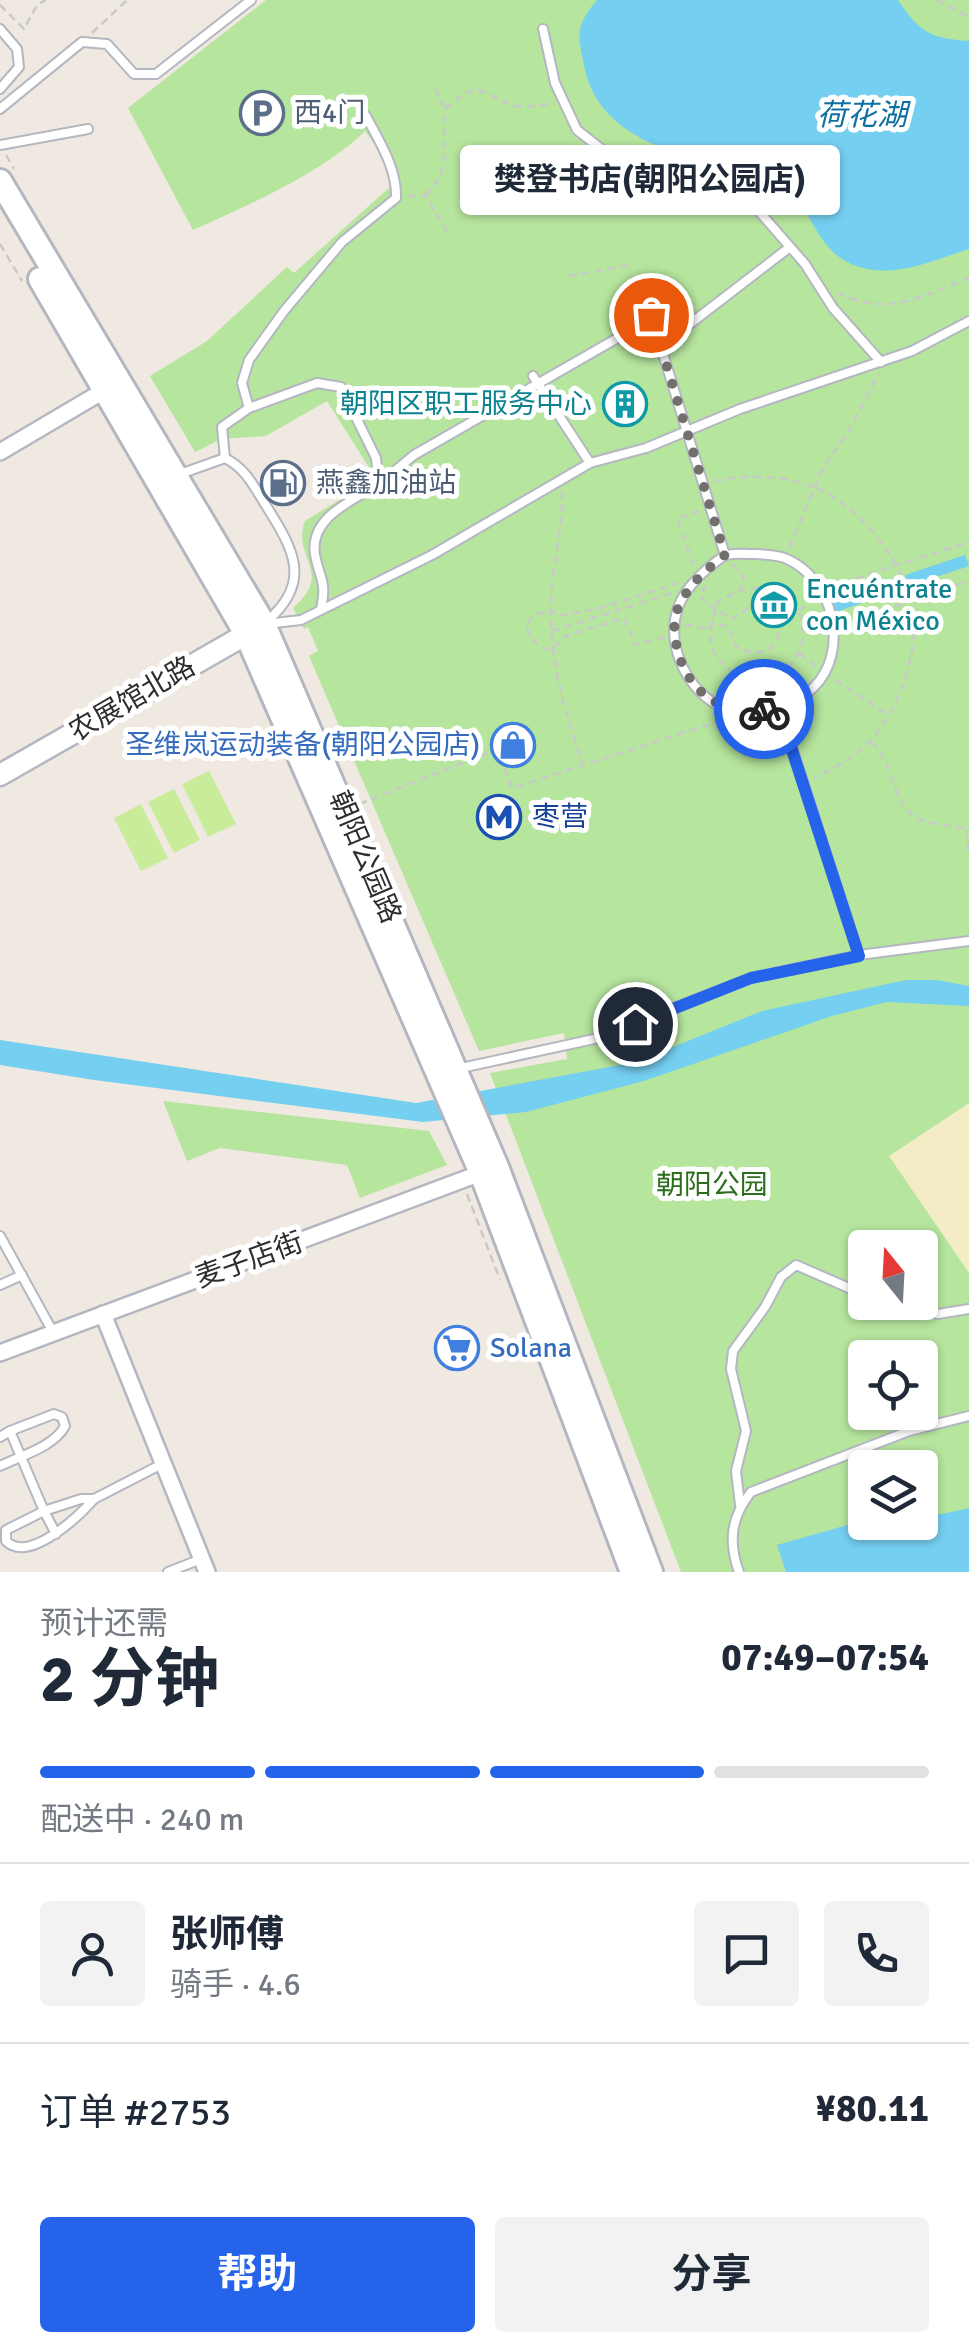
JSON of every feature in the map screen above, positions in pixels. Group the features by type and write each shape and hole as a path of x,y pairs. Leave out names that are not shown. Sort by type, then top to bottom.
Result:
{"main road":[{"name":"朝阳公园路","path":"0,181 176,476 344,808 651,1572"},
{"name":"朝阳公园路","path":"0,212 105,390 255,629 452,1074"},
{"name":"朝阳公园路","path":"489,1170 632,1572"}],"street":[{"path":"0,452 105,390"},
{"name":"农展馆北路","path":"0,775 255,629"},
{"name":"麦子店街","path":"0,1353 489,1170"},
{"path":"103,1314 205,1565"}],"lane":[{"path":"0,110 82,42 107,44 134,74 156,74 251,0"},
{"path":"0,28 18,49 19,67 0,89"},
{"path":"543,29 555,83 577,130 623,166 681,188 756,209 790,247 832,308 880,362"},
{"path":"249,408 242,383 248,360 342,242 396,198 396,184 384,148 366,116"},
{"path":"0,145 88,129"},
{"path":"659,340 682,330 790,247"},
{"path":"651,315 725,555"},
{"path":"255,629 300,620 432,555 590,463 646,448 740,409 912,351 969,322"},
{"path":"321,609 326,587 315,555 315,535 329,515 379,484 414,456 635,328 659,340"},
{"path":"533,376 590,463"},
{"path":"225,458 222,427 249,408 317,383 341,386 376,458 379,484"},
{"path":"176,476 225,458 242,467 292,548 296,567 292,590 277,613 255,629"},
{"path":"725,555 785,557 806,571 821,590 835,626 826,675 808,692 778,707 744,713 718,705 693,686 681,662 674,636 677,609 698,580 725,555"},
{"path":"778,707 859,956"},
{"path":"452,1074 594,1039 751,978 859,956 969,941"},
{"path":"0,1236 53,1332"},
{"path":"740,1505 736,1471 746,1431 731,1368 733,1351 781,1277 796,1264 848,1287"},
{"path":"0,1286 22,1275"},
{"path":"938,1314 969,1308"},
{"path":"0,1437 54,1414 62,1417 65,1426 61,1434 0,1466"},
{"path":"739,1572 732,1555 732,1530 740,1505 751,1492 909,1432 969,1416"},
{"path":"10,1432 56,1534"},
{"path":"94,1498 71,1525 56,1534 20,1548 6,1541 6,1530 44,1511 94,1498 164,1463"},
{"path":"168,1572 205,1565"}],"path":[{"path":"0,5 24,29 37,6 46,0"},
{"path":"82,42 128,0"},
{"path":"937,0 969,17"},
{"path":"408,196 426,195 436,186 444,168 446,109 435,89"},
{"path":"446,109 474,90 489,91 516,107 566,106"},
{"path":"426,195 446,232"},
{"path":"569,276 630,265"},
{"path":"817,283 862,304 896,306 969,278"},
{"path":"785,557 823,468 850,428 879,374 880,362"},
{"path":"702,483 771,477 814,487 844,505 879,537 896,565 913,616 911,650 902,685 870,741 837,766 804,783"},
{"path":"561,480 552,650 555,677 584,764"},
{"path":"710,506 678,519 698,580 707,586 700,594 704,602 732,619 752,606 763,608 778,625 778,638 774,648 763,654 749,653 736,647 728,627 712,622"},
{"path":"796,610 806,606 811,594 821,590 969,542"},
{"path":"725,555 744,577 740,590"},
{"path":"552,610 558,616 597,610 698,580"},
{"path":"552,632 698,580"},
{"path":"800,623 813,620 835,626 969,581"},
{"path":"552,650 565,636 624,618 635,645 680,634 683,624 709,630 719,601 740,590 770,587 794,605 802,630 798,652 791,666 770,680 748,681 714,658 708,640 712,622"},
{"path":"552,610 534,615 526,625 529,636 538,645 552,650"},
{"path":"798,652 888,715"},
{"path":"344,808 497,748 512,788 744,713"},
{"path":"870,741 883,752 900,803 920,820 967,827 969,852"}],"green space":[{"name":"朝阳公园","path":"266,0 969,0 969,1572 681,1572 490,1073 567,1059 564,1033 479,1051 309,656 318,651 308,627 304,629 293,608 311,584 303,545 305,521 360,487 372,472 327,401 266,436 221,439 195,452 150,376 207,341 287,267 294,273 391,186 381,153 365,131 306,174 193,230 128,108"},
{"path":"209,771 236,824 208,837 182,784"},
{"path":"174,789 200,840 174,853 148,802"},
{"path":"141,804 168,858 141,871 114,818"},
{"path":"163,1101 429,1131 447,1165 360,1198 347,1165 220,1148 187,1161"}],"sand":[{"path":"969,1103 969,1273 889,1156"}],"water":[{"name":"荷花湖","path":"597,0 898,0 927,32 969,41 969,249 895,270 851,264 827,245 795,195 772,175 656,146 619,124 593,91 581,49 581,25"},
{"path":"965,555 969,566 909,586 905,575"},
{"path":"894,578 899,590 836,612 832,600"},
{"path":"906,980 969,986 969,1006 887,1002 832,1016 644,1081 526,1112 423,1122 0,1065 0,1040 416,1103 636,1062 762,1011"},
{"path":"969,1508 969,1572 786,1572 777,1545 848,1525 848,1540 938,1540 938,1514"}],"way so far":[{"path":"651,315 725,555 697,577 677,609 674,636 681,662 693,686 718,705 744,713 764,709"}],"place":[{"name":"西4门","path":"262,113"},
{"name":"樊登书店(朝阳公园店)","path":"651,315"},
{"name":"朝阳区职工服务中心","path":"625,404"},
{"name":"燕鑫加油站","path":"283,483"},
{"name":"Encuéntrate con México","path":"774,605"},
{"name":"圣维岚运动装备(朝阳公园店)","path":"513,745"},
{"name":"枣营","path":"499,817"},
{"name":"Solana","path":"457,1348"}],"route":[{"path":"635,1024 751,978 859,956 778,707 764,709"}]}
